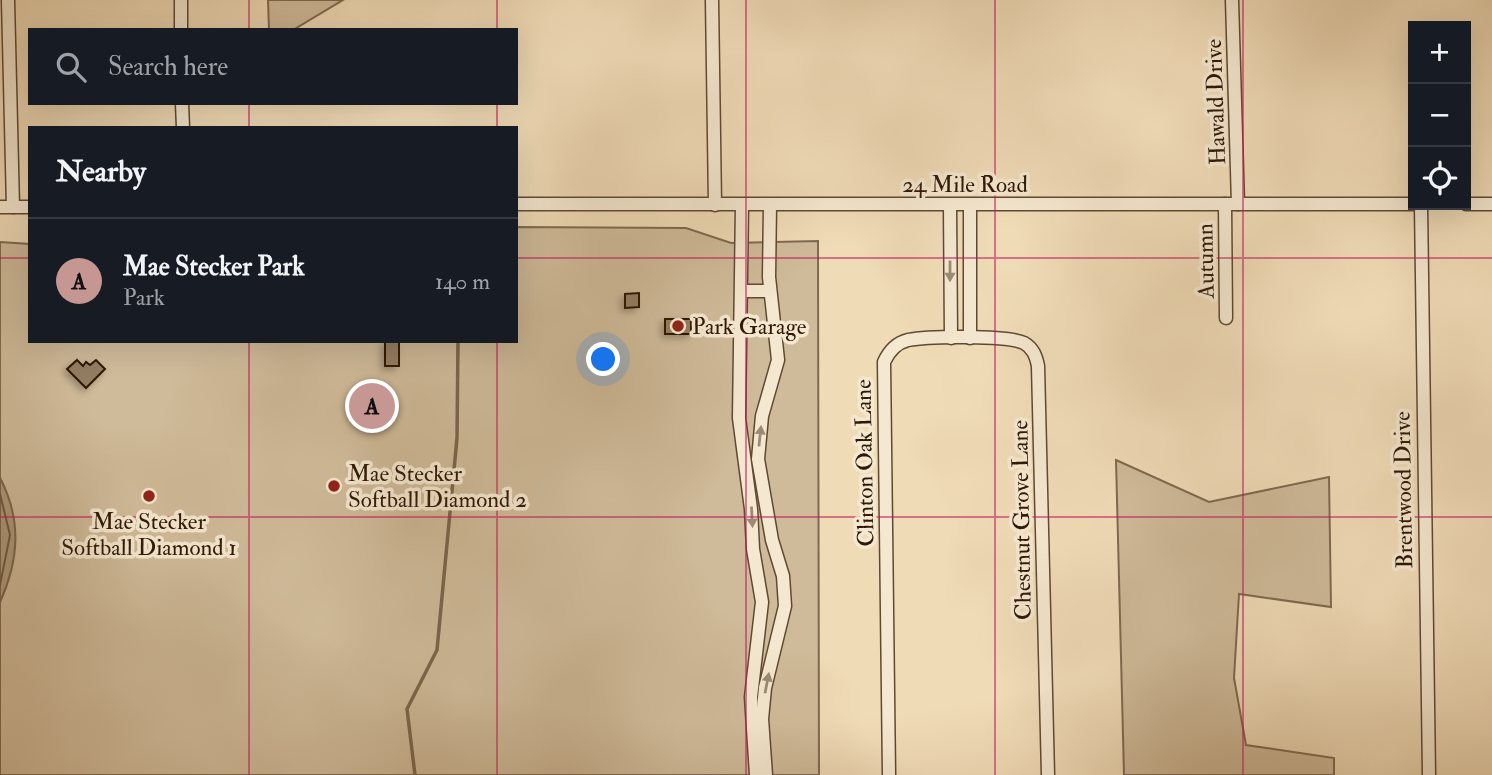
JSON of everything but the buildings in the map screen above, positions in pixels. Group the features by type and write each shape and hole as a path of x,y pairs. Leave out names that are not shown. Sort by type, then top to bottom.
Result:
{"street":[{"path":"8,0 6,207 28,207"},
{"path":"181,0 181,28"},
{"path":"712,0 715,205"},
{"name":"Hawald Drive","path":"1232,0 1232,204"},
{"path":"183,105 183,126"},
{"name":"24 Mile Road","path":"518,204 1408,204"},
{"name":"Autumn","path":"1226,318 1232,204"},
{"path":"1471,204 1492,204"},
{"path":"742,205 740,418 754,480 783,576 785,606 763,709 761,773"},
{"path":"761,773 751,697 762,602 753,549 754,480 762,416 778,360 770,290 770,205"},
{"path":"950,205 951,338"},
{"path":"970,205 970,338"},
{"name":"Brentwood Drive","path":"1421,210 1429,775"},
{"path":"743,291 770,290"},
{"name":"Chestnut Grove Lane","path":"951,338 1003,338 1022,342 1033,352 1038,366 1048,775"},
{"name":"Clinton Oak Lane","path":"889,775 884,362 893,348 908,340 951,338"}],"shaded area":[{"path":"268,0 343,0 296,28 269,28"},
{"path":"518,227 686,228 731,243 818,241 819,775 0,775 0,602 10,572 13,524 0,478 0,242 28,244 28,343 518,343"},
{"path":"1116,460 1209,502 1329,477 1331,607 1239,594 1234,678 1246,745 1334,758 1334,775 1124,775"}],"water":[{"path":"0,478 12,509 15,540 11,571 0,602"}],"waterway":[{"path":"415,775 407,709 437,650 457,438 458,343"}],"place":[{"name":"Park Garage","path":"678,326"},
{"name":"Mae Stecker Park","path":"372,406"},
{"name":"Mae Stecker Softball Diamond 2","path":"334,486"},
{"name":"Mae Stecker Softball Diamond 1","path":"149,496"}]}
